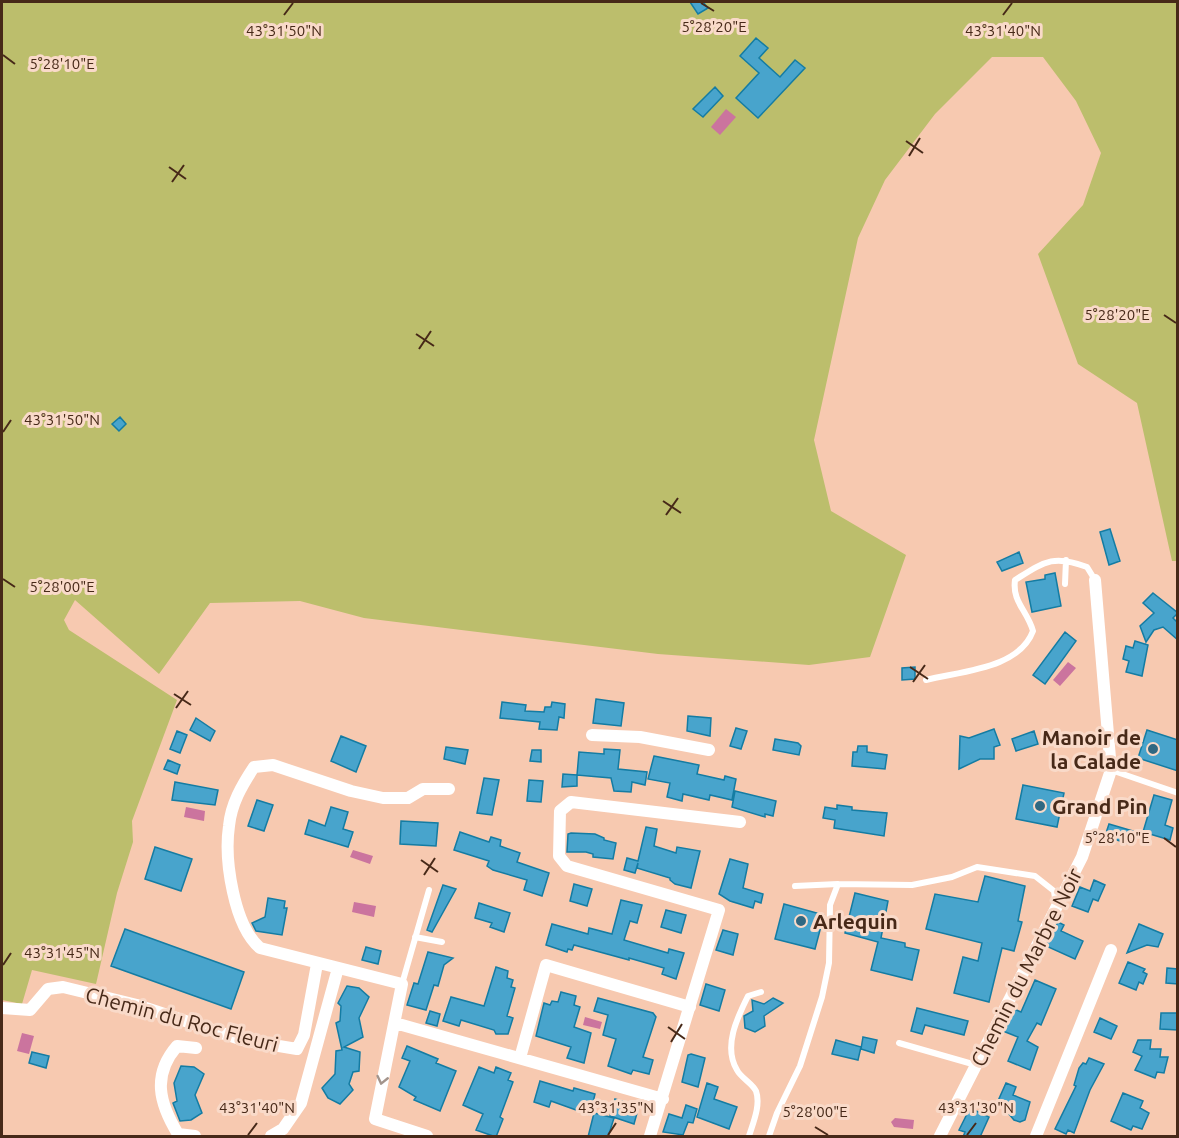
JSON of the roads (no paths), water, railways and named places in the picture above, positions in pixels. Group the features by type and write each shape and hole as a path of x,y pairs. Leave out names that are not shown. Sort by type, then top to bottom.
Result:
{"street":[{"name":"Chemin du Marbre Noir","path":"940,1137 1082,857 1111,770 1095,580"},
{"path":"592,735 640,737 709,750"},
{"path":"427,1137 375,1119 402,984 260,948 249,939 235,898 227,853 229,824 240,788 254,767 273,765 351,791 383,798 408,798 423,789 449,789"},
{"path":"650,1137 719,910 567,866 559,856 560,811 571,802 740,822"},
{"path":"1036,1137 1111,950"},
{"name":"Chemin du Roc Fleuri","path":"2,1008 27,1011 44,992 58,986 137,1005 243,1040 297,1049 304,1035 317,963"},
{"path":"520,1058 546,965 690,1007"},
{"path":"271,1137 283,1129 301,1103 338,968"},
{"path":"395,1023 663,1099"},
{"path":"195,1137 178,1134 162,1098 161,1082 165,1060 177,1046 196,1048"}],"lane":[{"path":"926,680 1001,663 1030,641 1033,631 1013,594 1015,580 1052,559 1088,564 1095,580"},
{"path":"1065,584 1066,560"},
{"path":"1111,770 1178,793"},
{"path":"795,886 912,885 952,877 976,867 1035,876 1054,891 1057,908"},
{"path":"769,1137 777,1113 800,1066 822,998 829,963 830,905 838,884"},
{"path":"402,984 429,890"},
{"path":"415,937 442,942"},
{"path":"749,1137 757,1108 756,1091 737,1070 730,1048 739,1015 748,996 761,992"},
{"path":"899,1043 977,1065"}],"place":[{"name":"Manoir de la Calade","path":"1153,749"},
{"name":"Grand Pin","path":"1040,806"},
{"name":"Arlequin","path":"801,921"}]}
